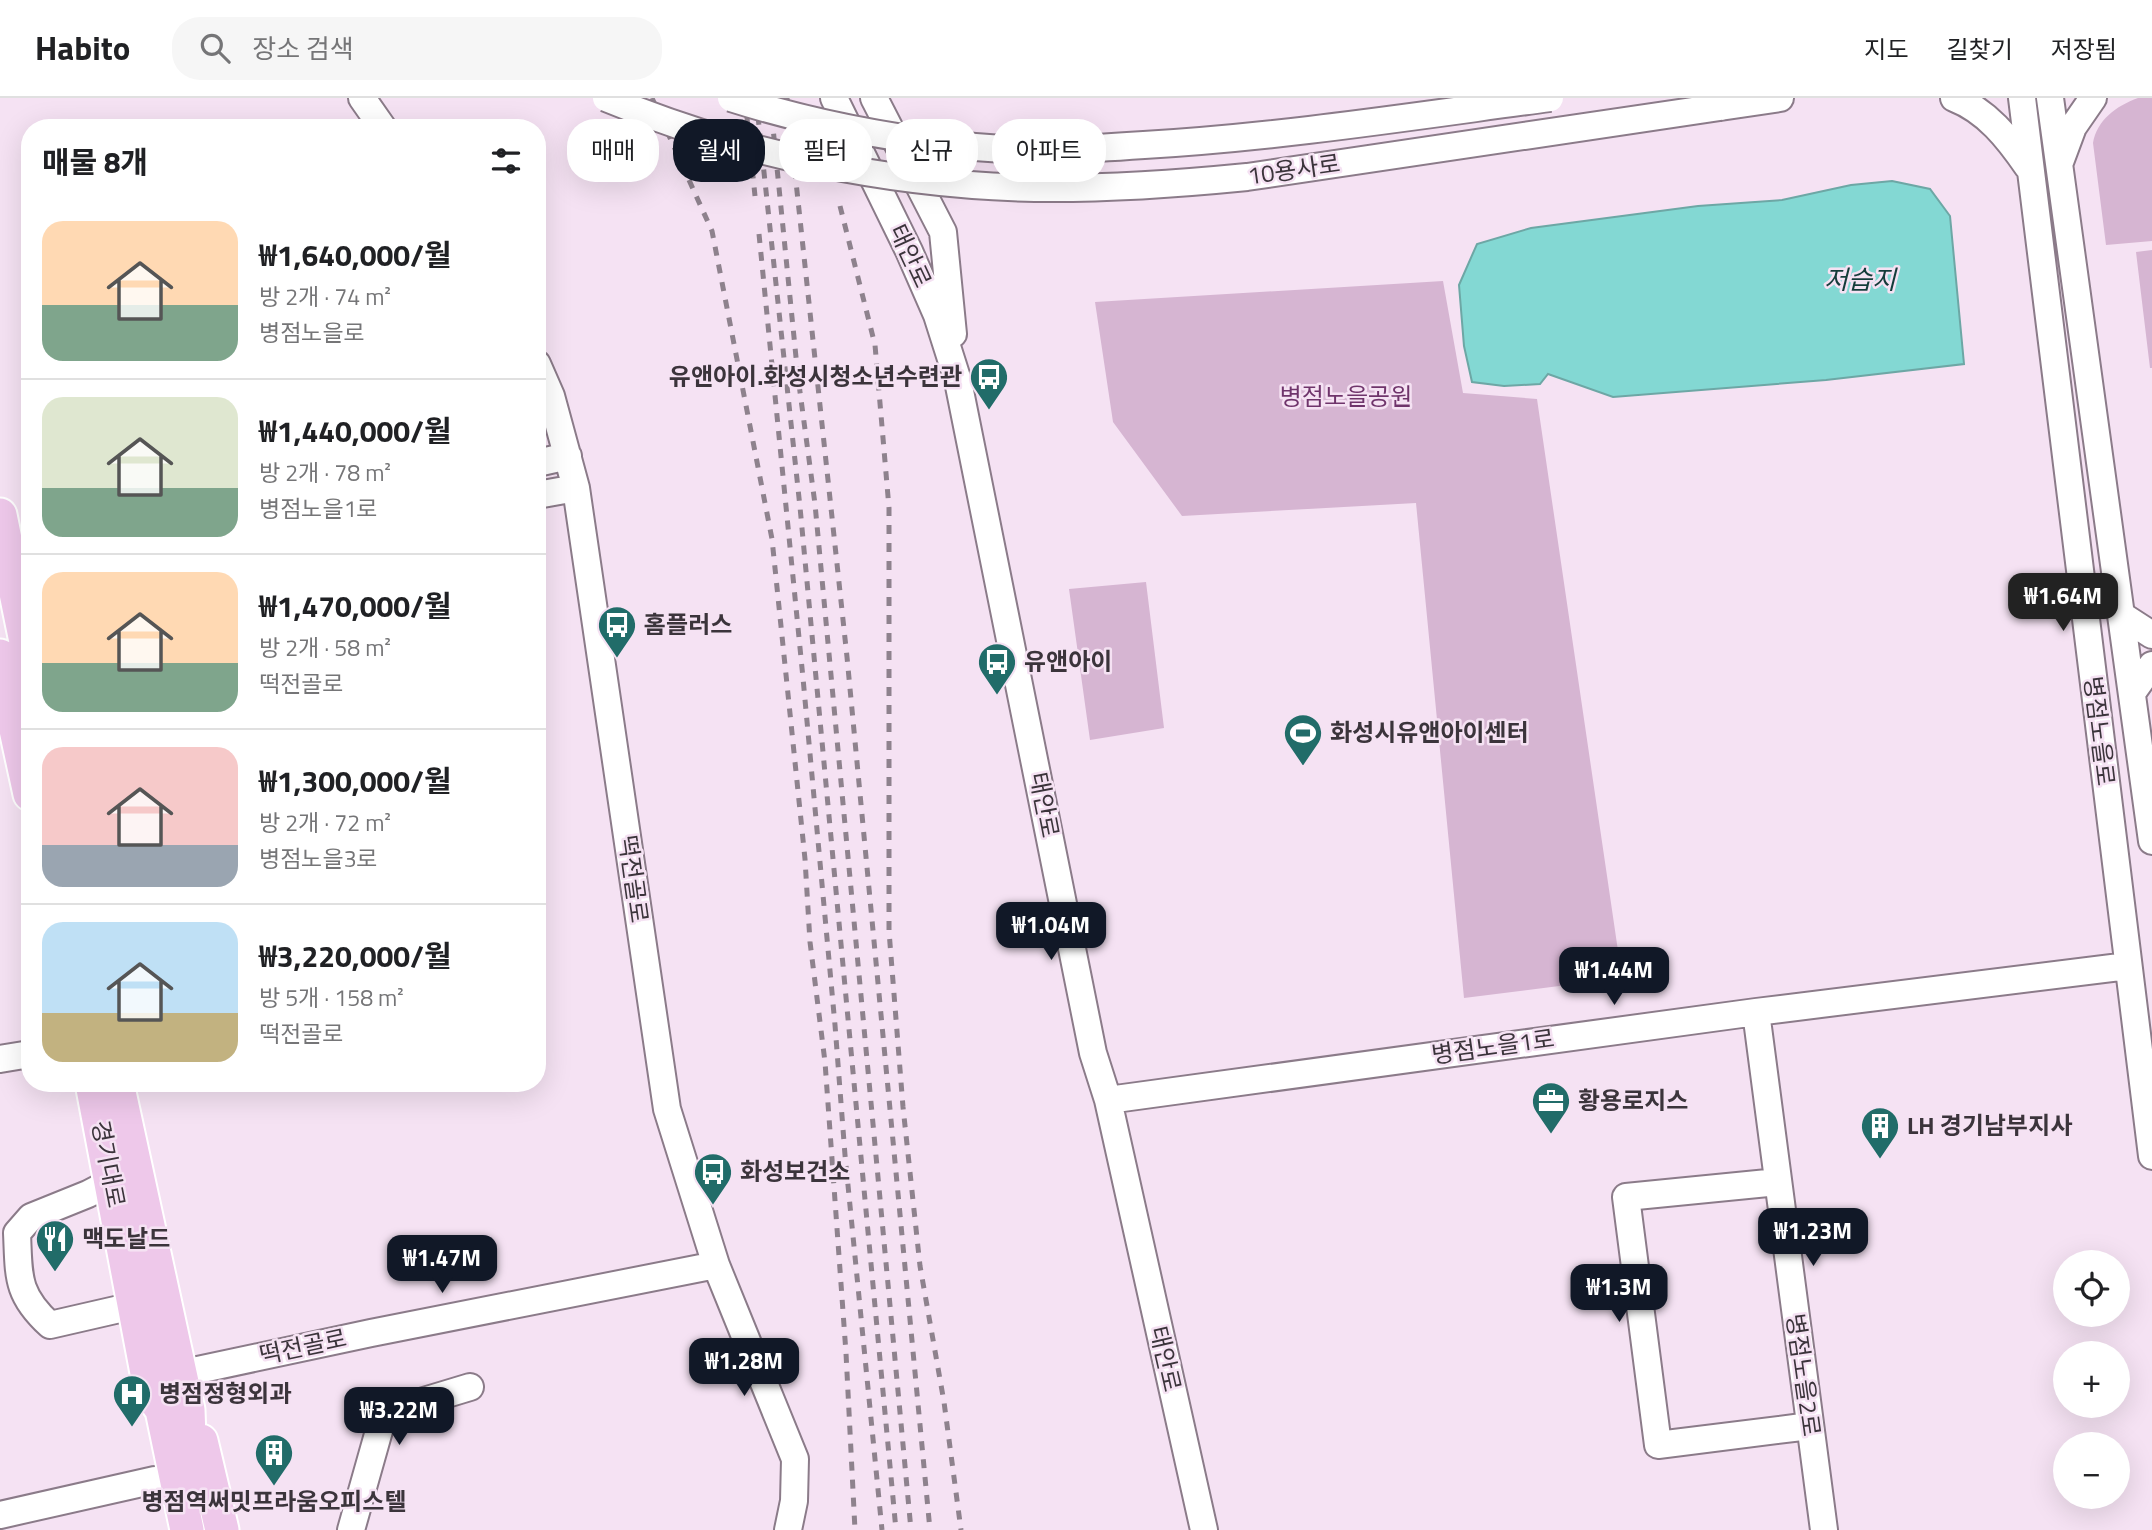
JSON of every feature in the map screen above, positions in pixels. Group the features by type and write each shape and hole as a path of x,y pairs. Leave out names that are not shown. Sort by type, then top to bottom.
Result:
{"main road":[{"path":"0,515 21,594"},
{"path":"0,656 7,729 21,769"},
{"name":"경기대로","path":"94,1092 151,1394 162,1410 187,1530"},
{"name":"경기대로","path":"119,1092 179,1374 188,1410 199,1435 222,1530"},
{"path":"151,1394 146,1415 155,1480 166,1530"},
{"name":"경기대로","path":"188,1410 189,1438 209,1530"}],"street":[{"path":"362,98 377,119"},
{"name":"10용사로","path":"606,98 739,144 858,171 1045,188 1168,185 1247,177 1780,98"},
{"name":"10용사로","path":"731,98 780,114 902,138 976,147 1030,149 1108,148 1258,136 1550,98"},
{"name":"태안로","path":"834,98 909,251 937,315 958,381 1093,1053 1108,1100 1204,1530"},
{"path":"874,98 943,233 958,381"},
{"path":"1954,98 1969,104 1986,117 2010,141 2029,167 2038,160 2049,159 2059,164 2073,127 2093,98"},
{"name":"병점노을로","path":"2022,98 2128,966 2148,1095 2152,1156"},
{"name":"병점노을로","path":"2050,98 2151,833"},
{"path":"937,315 943,233"},
{"name":"떡전골로","path":"546,385 576,488 667,1109 716,1265 794,1459 794,1501 788,1530"},
{"path":"546,461 568,456"},
{"path":"546,493 576,488"},
{"path":"2121,615 2152,635"},
{"path":"2132,693 2152,665"},
{"path":"2111,828 2123,837 2151,833"},
{"name":"병점노을1로","path":"1108,1100 1756,1012 2128,966"},
{"name":"병점노을2로","path":"1756,1012 1824,1530"},
{"path":"0,1059 21,1056"},
{"path":"111,1182 31,1217 17,1233 22,1293 50,1325 124,1308 135,1312"},
{"path":"1777,1182 1626,1197 1656,1432 1658,1445 1810,1426"},
{"name":"떡전골로","path":"179,1374 716,1265"},
{"path":"351,1530 384,1413 470,1387"},
{"path":"0,1515 155,1480"}],"green space":[{"path":"2138,98 2152,98 2152,241 2106,245 2093,143 2099,127 2109,115"},
{"path":"2152,250 2152,368 2150,368 2136,252"},
{"name":"병점노을공원","path":"1443,281 1463,393 1537,399 1622,978 1464,998 1416,503 1182,516 1113,422 1095,302"},
{"path":"1146,582 1164,728 1090,740 1069,589"}],"water":[{"name":"저습지","path":"1892,181 1930,189 1950,216 1964,364 1826,380 1613,397 1548,374 1540,384 1504,386 1472,382 1464,346 1459,285 1477,244 1531,228 1698,206 1782,200 1851,185"}],"railway":[{"path":"652,98 712,231 772,539 805,859 810,942 825,1062 846,1353 855,1530"},
{"path":"745,98 755,196"},
{"path":"756,98 800,507 896,1530"},
{"path":"770,98 798,377 815,504 911,1530"},
{"path":"787,98 847,657 930,1530"},
{"path":"840,206 875,345 889,508 889,931 903,1107 920,1266 944,1402 961,1530"},
{"path":"759,234 882,1530"}],"place":[{"name":"유앤아이.화성시청소년수련관","path":"989,411"},
{"name":"홈플러스","path":"617,659"},
{"name":"유앤아이","path":"997,696"},
{"name":"화성시유앤아이센터","path":"1303,767"},
{"name":"황용로지스","path":"1551,1135"},
{"name":"LH 경기남부지사","path":"1880,1160"},
{"name":"화성보건소","path":"713,1206"},
{"name":"맥도날드","path":"55,1273"},
{"name":"병점정형외과","path":"132,1428"},
{"name":"병점역써밋프라움오피스텔","path":"274,1487"}]}
